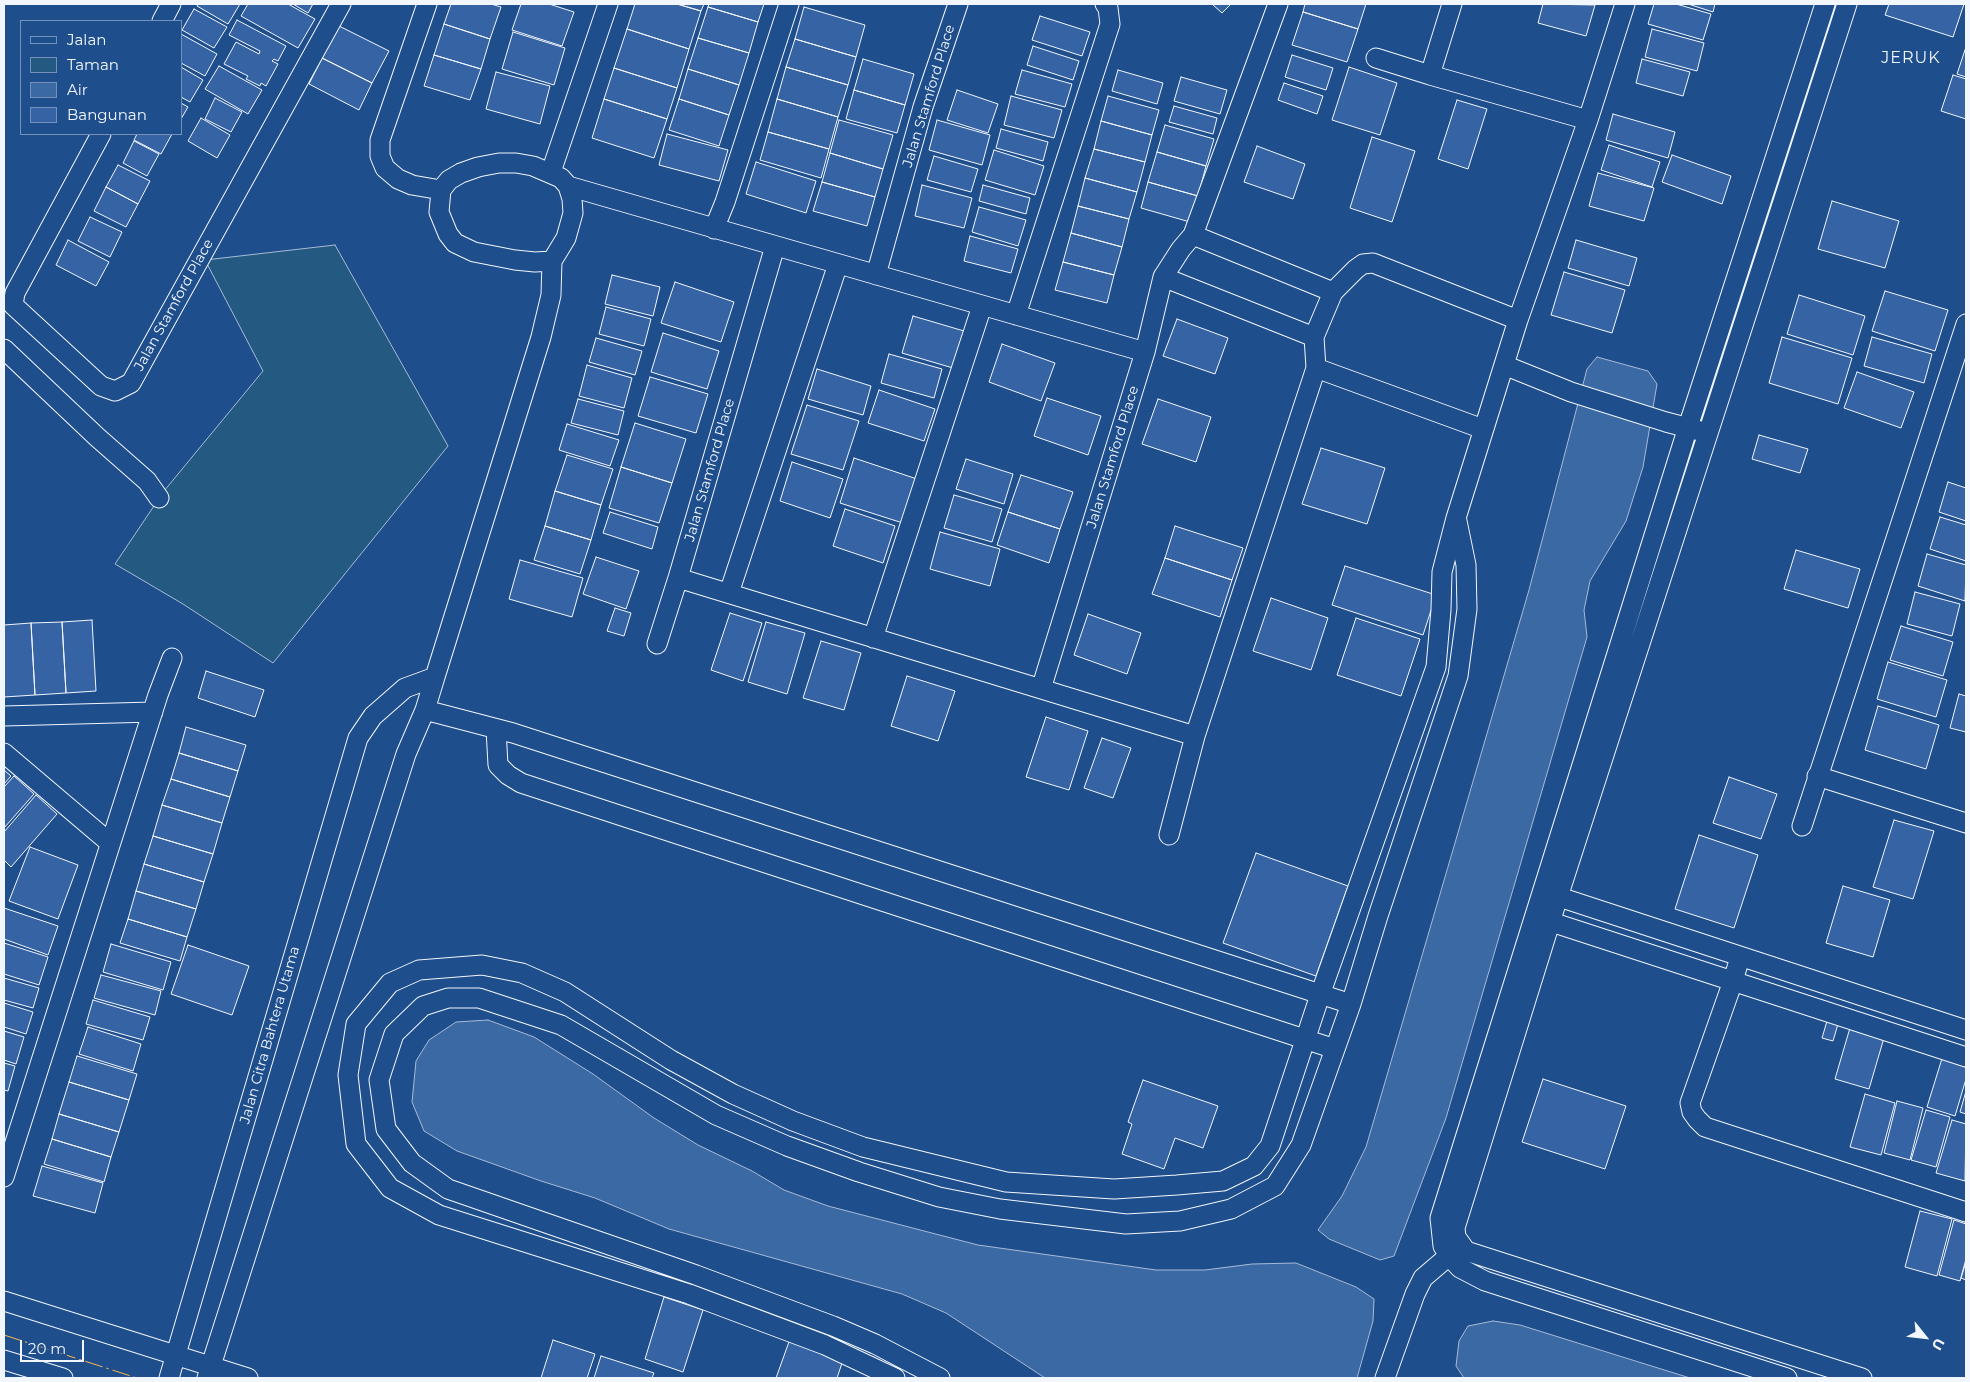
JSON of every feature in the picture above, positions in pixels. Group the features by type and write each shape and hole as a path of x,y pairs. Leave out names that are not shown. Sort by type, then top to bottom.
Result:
{"street":[{"path":"163,20 171,4"},
{"name":"Jalan Stamford Place","path":"100,135 15,294 13,305 101,386 115,391 131,383 341,4"},
{"path":"427,4 380,140 380,156 385,168 398,179 412,185 441,190"},
{"path":"551,172 608,4"},
{"path":"714,229 726,202 788,4"},
{"name":"Jalan Stamford Place","path":"876,275 923,107 958,4"},
{"path":"1016,315 1110,24 1108,8 1105,4"},
{"name":"Jalan Stamford Place","path":"1041,689 1145,352 1163,277 1181,249 1193,235 1278,4"},
{"path":"1430,75 1452,4"},
{"path":"895,1378 825,1345 689,1294 439,1215 390,1188 356,1144 348,1075 356,1024 390,983 419,970 482,965 514,972 565,992 671,1060 733,1094 793,1121 863,1147 1006,1182 1114,1189 1177,1186 1223,1181 1254,1166 1270,1146 1320,995 1436,667 1442,572 1456,518 1518,320 1588,120 1625,4"},
{"path":"1787,1378 1485,1281 1460,1268 1455,1251 1455,1228 1542,919 1688,427 1825,4"},
{"path":"1550,894 1709,433 1847,4"},
{"path":"1376,58 1588,120"},
{"path":"208,1372 406,754 425,710 541,337 551,294 552,261 566,238 573,213 572,199 568,186 561,178 551,172 533,166 516,163 478,166 449,180 441,190 439,212 446,229 455,243 474,252 494,256 535,262 552,261"},
{"path":"568,186 1145,352"},
{"path":"1193,235 1333,292"},
{"name":"Jalan Stamford Place","path":"657,644 775,246"},
{"path":"1169,836 1195,736 1316,368 1314,338 1333,292 1356,269 1364,264 1373,263 1518,320"},
{"path":"729,593 838,264"},
{"path":"1163,277 1314,338"},
{"path":"873,638 982,306"},
{"path":"1802,826 1966,324"},
{"path":"4,349 97,437 147,481 159,498"},
{"path":"1504,365 1560,388 1666,422 1709,433"},
{"path":"1316,368 1483,429"},
{"path":"940,1378 874,1344 833,1326 696,1275 448,1189 412,1163 386,1130 379,1080 394,1034 423,1006 448,998 479,998 560,1025 716,1115 787,1146 859,1172 939,1197 1000,1209 1126,1224 1180,1220 1231,1209 1276,1186 1300,1145 1351,1004 1378,916 1458,676 1467,609 1466,565 1456,518"},
{"path":"678,578 1195,736"},
{"path":"4,1178 110,844 172,658"},
{"name":"Jalan Citra Bahtera Utama","path":"169,1378 358,738 373,716 405,688 435,677"},
{"path":"425,710 496,729 1351,1004"},
{"path":"4,716 153,712"},
{"path":"496,729 498,765 508,775 521,783 1335,1049"},
{"path":"4,753 110,844"},
{"path":"1817,776 1966,822"},
{"path":"1550,894 1966,1030"},
{"path":"1542,919 1966,1057"},
{"path":"1740,957 1734,980 1690,1103 1692,1112 1697,1120 1705,1127 1966,1212"},
{"path":"1385,1378 1423,1278 1455,1251 1466,1250 1862,1378"},
{"path":"4,1301 175,1356 208,1372 248,1378"},
{"path":"4,1360 62,1378"}],"green space":[{"path":"335,245 448,446 273,663 183,604 115,564 164,491 263,371 205,260"}],"water":[{"path":"1597,357 1648,371 1657,384 1643,467 1626,521 1590,581 1584,610 1587,637 1446,1118 1394,1256 1380,1260 1329,1239 1318,1230 1342,1196 1366,1147 1529,590 1587,369"},
{"path":"488,1020 534,1037 593,1074 654,1118 698,1145 752,1171 784,1190 828,1206 978,1245 1156,1270 1205,1270 1252,1264 1296,1263 1356,1287 1374,1299 1373,1321 1357,1378 1045,1378 946,1313 902,1294 669,1229 595,1198 457,1151 424,1131 412,1102 416,1061 429,1040 456,1022"},
{"path":"1493,1321 1520,1325 1690,1378 1464,1378 1456,1366 1459,1341 1468,1326"}],"building":[{"path":"198,4 240,4 228,24 197,6"},
{"path":"248,4 288,4 315,19 298,48 241,16"},
{"path":"293,4 313,4 308,13"},
{"path":"451,4 491,4 501,7 490,39 444,24"},
{"path":"521,4 549,4 574,12 562,46 512,30"},
{"path":"635,4 677,4 701,11 689,49 627,29"},
{"path":"677,4 704,4 701,11"},
{"path":"709,4 764,4 758,22 708,7"},
{"path":"1212,4 1231,4 1222,13"},
{"path":"1305,4 1366,4 1358,29 1303,12"},
{"path":"1543,4 1595,5 1586,36 1538,23"},
{"path":"1654,4 1676,4 1711,14 1703,40 1648,24"},
{"path":"1688,4 1715,4 1713,12"},
{"path":"1889,4 1964,4 1953,37 1885,15"},
{"path":"708,7 758,22 749,53 698,38"},
{"path":"804,7 865,25 856,57 795,39"},
{"path":"194,9 227,27 214,48 182,30"},
{"path":"1303,12 1358,29 1347,62 1292,45"},
{"path":"1040,16 1090,32 1082,56 1032,40"},
{"path":"237,20 286,46 278,61 274,59 272,61 278,64 266,86 261,83 260,86 246,79 248,76 224,64 236,42 259,54 260,51 229,35"},
{"path":"444,24 490,39 481,69 434,55"},
{"path":"339,26 389,51 372,83 322,58"},
{"path":"627,29 689,49 677,88 614,68"},
{"path":"1652,29 1704,43 1697,71 1645,57"},
{"path":"513,32 565,48 554,85 502,69"},
{"path":"182,35 217,54 205,76 182,64"},
{"path":"698,38 749,53 739,85 688,69"},
{"path":"795,39 856,57 848,85 786,67"},
{"path":"1033,46 1079,61 1073,80 1027,65"},
{"path":"1966,47 1966,77 1957,74"},
{"path":"434,55 481,69 470,100 424,86"},
{"path":"1292,55 1333,68 1326,90 1285,77"},
{"path":"322,58 372,83 359,110 309,84"},
{"path":"863,59 914,74 905,105 854,90"},
{"path":"1642,59 1690,72 1683,96 1636,83"},
{"path":"219,66 262,90 248,114 205,89"},
{"path":"786,67 848,85 838,117 777,99"},
{"path":"1349,67 1397,83 1380,135 1332,120"},
{"path":"182,68 203,80 190,102 182,98"},
{"path":"614,68 677,88 667,119 604,99"},
{"path":"688,69 739,85 729,115 679,99"},
{"path":"1022,70 1072,84 1065,107 1015,94"},
{"path":"1118,70 1163,83 1157,104 1112,91"},
{"path":"496,72 550,86 540,124 486,109"},
{"path":"1953,75 1966,79 1966,119 1941,111"},
{"path":"1181,77 1227,90 1220,114 1174,101"},
{"path":"1284,83 1323,96 1317,114 1278,100"},
{"path":"854,90 905,105 897,133 846,119"},
{"path":"957,90 998,104 988,133 947,120"},
{"path":"1011,96 1062,110 1054,138 1004,125"},
{"path":"1108,96 1159,110 1152,135 1101,121"},
{"path":"215,98 242,112 231,132 205,119"},
{"path":"604,99 667,119 654,158 592,138"},
{"path":"679,99 729,115 719,146 669,130"},
{"path":"777,99 838,117 829,149 768,132"},
{"path":"1457,100 1487,109 1468,169 1438,159"},
{"path":"182,104 188,107 182,117"},
{"path":"1174,106 1217,118 1213,134 1169,122"},
{"path":"1613,114 1675,132 1668,158 1606,140"},
{"path":"201,118 230,135 217,158 188,141"},
{"path":"839,120 893,135 883,169 830,153"},
{"path":"937,120 990,135 982,165 929,150"},
{"path":"1101,121 1152,135 1145,162 1094,149"},
{"path":"1165,125 1214,139 1206,166 1157,152"},
{"path":"1001,129 1048,142 1043,161 996,148"},
{"path":"768,132 829,149 821,178 760,160"},
{"path":"667,134 728,150 719,181 659,165"},
{"path":"136,135 171,135 161,154 134,140"},
{"path":"1372,137 1415,151 1392,222 1350,208"},
{"path":"134,141 159,154 147,176 123,163"},
{"path":"1609,145 1660,162 1652,187 1601,170"},
{"path":"1257,146 1305,164 1293,199 1244,182"},
{"path":"1094,149 1145,162 1137,192 1085,178"},
{"path":"994,150 1044,166 1035,195 985,180"},
{"path":"1157,152 1206,166 1198,196 1148,182"},
{"path":"830,153 883,169 875,197 822,182"},
{"path":"1672,155 1731,176 1722,204 1662,182"},
{"path":"934,156 978,169 971,192 927,180"},
{"path":"756,162 816,181 806,213 746,194"},
{"path":"118,165 150,181 138,204 106,187"},
{"path":"1598,173 1654,188 1644,221 1589,206"},
{"path":"1085,178 1137,192 1129,219 1078,206"},
{"path":"822,182 875,197 867,226 813,211"},
{"path":"1148,182 1198,196 1190,222 1141,208"},
{"path":"922,185 972,198 964,228 915,216"},
{"path":"983,185 1030,198 1026,214 979,201"},
{"path":"106,187 138,204 126,227 94,211"},
{"path":"1832,201 1899,221 1885,268 1818,249"},
{"path":"1078,206 1129,219 1122,247 1071,233"},
{"path":"979,207 1026,220 1018,246 972,232"},
{"path":"90,217 122,232 110,257 78,241"},
{"path":"1071,233 1122,247 1114,275 1063,262"},
{"path":"970,236 1018,249 1011,273 964,261"},
{"path":"68,240 109,262 96,286 56,265"},
{"path":"1576,240 1637,258 1629,286 1568,268"},
{"path":"1063,262 1114,275 1107,303 1055,290"},
{"path":"1564,272 1625,290 1612,333 1551,315"},
{"path":"612,275 660,287 653,316 605,304"},
{"path":"675,282 734,302 721,342 661,323"},
{"path":"1885,291 1948,310 1935,351 1872,331"},
{"path":"1799,295 1865,316 1853,355 1787,334"},
{"path":"606,307 651,319 644,346 599,334"},
{"path":"913,316 964,331 953,368 902,353"},
{"path":"1177,319 1228,338 1215,374 1163,356"},
{"path":"663,333 719,351 707,389 651,372"},
{"path":"1782,337 1852,358 1838,404 1769,383"},
{"path":"1872,337 1932,354 1924,383 1864,366"},
{"path":"596,338 642,351 635,375 589,362"},
{"path":"1002,344 1055,363 1041,401 989,382"},
{"path":"889,354 942,369 934,398 881,383"},
{"path":"587,365 632,378 624,408 579,396"},
{"path":"817,369 871,386 863,415 808,399"},
{"path":"1857,372 1914,392 1901,428 1844,408"},
{"path":"650,377 708,394 696,433 638,416"},
{"path":"879,390 935,409 924,441 868,423"},
{"path":"1047,398 1101,416 1088,455 1034,436"},
{"path":"578,399 624,411 618,435 571,423"},
{"path":"1158,399 1211,417 1196,462 1142,444"},
{"path":"807,405 859,421 843,470 791,454"},
{"path":"635,423 686,439 672,483 621,467"},
{"path":"567,424 619,440 610,466 559,450"},
{"path":"1759,435 1808,449 1800,473 1752,459"},
{"path":"1321,448 1385,468 1367,524 1302,504"},
{"path":"567,455 613,469 601,505 555,491"},
{"path":"854,458 920,480 906,524 840,503"},
{"path":"966,459 1013,474 1004,504 956,489"},
{"path":"792,462 843,479 830,518 780,501"},
{"path":"621,467 672,483 659,523 609,508"},
{"path":"1021,475 1073,492 1060,529 1008,512"},
{"path":"1948,482 1966,488 1966,521 1939,512"},
{"path":"555,491 601,505 591,540 545,526"},
{"path":"954,495 1002,509 992,542 944,528"},
{"path":"845,509 895,526 883,563 833,546"},
{"path":"610,512 658,527 652,549 603,533"},
{"path":"1008,512 1060,529 1049,563 997,545"},
{"path":"1940,517 1966,525 1966,561 1930,549"},
{"path":"545,526 591,540 580,574 534,560"},
{"path":"1175,526 1243,548 1232,580 1165,558"},
{"path":"940,532 1000,549 990,586 930,569"},
{"path":"1796,550 1860,569 1848,608 1784,589"},
{"path":"1927,554 1966,565 1965,601 1918,586"},
{"path":"596,557 639,571 626,609 583,594"},
{"path":"1165,558 1232,580 1220,617 1152,594"},
{"path":"520,560 583,578 572,617 509,599"},
{"path":"1345,566 1436,595 1423,635 1332,605"},
{"path":"1915,592 1960,604 1952,636 1907,624"},
{"path":"1271,598 1328,618 1311,670 1253,651"},
{"path":"615,608 631,613 624,636 607,631"},
{"path":"730,613 762,623 743,681 711,670"},
{"path":"1088,614 1141,633 1127,674 1074,655"},
{"path":"1356,618 1420,639 1401,696 1337,675"},
{"path":"92,620 96,691 66,693 62,622"},
{"path":"62,622 66,693 35,695 31,623"},
{"path":"766,622 805,633 787,694 748,682"},
{"path":"31,623 35,695 4,697 4,625"},
{"path":"1901,626 1953,642 1943,676 1890,660"},
{"path":"821,641 861,653 844,710 803,698"},
{"path":"1888,662 1947,680 1936,717 1877,699"},
{"path":"206,671 264,690 255,717 198,698"},
{"path":"907,676 955,691 938,741 891,726"},
{"path":"1959,694 1966,696 1966,732 1950,728"},
{"path":"1878,706 1939,725 1926,769 1865,750"},
{"path":"1046,717 1088,731 1069,790 1026,777"},
{"path":"186,727 246,745 238,771 179,753"},
{"path":"1102,738 1131,748 1113,798 1084,788"},
{"path":"179,753 238,771 230,797 171,779"},
{"path":"4,770 11,776 4,784"},
{"path":"14,776 34,794 4,828 4,787"},
{"path":"1729,777 1777,794 1761,839 1713,823"},
{"path":"171,779 230,797 222,823 162,805"},
{"path":"36,795 57,814 11,867 4,860 4,832"},
{"path":"162,805 222,823 213,854 153,836"},
{"path":"1894,820 1934,831 1913,899 1873,887"},
{"path":"1699,835 1758,855 1734,928 1675,909"},
{"path":"153,836 213,854 204,882 144,864"},
{"path":"30,847 78,865 58,919 9,901"},
{"path":"1256,853 1348,886 1316,976 1223,943"},
{"path":"144,864 204,882 196,909 136,891"},
{"path":"1843,886 1890,900 1873,957 1826,943"},
{"path":"136,891 196,909 187,937 128,919"},
{"path":"4,908 58,926 48,955 4,939"},
{"path":"128,919 187,937 180,961 120,943"},
{"path":"4,943 48,957 39,985 4,974"},
{"path":"111,944 171,962 163,990 103,972"},
{"path":"188,945 249,966 232,1015 171,994"},
{"path":"101,975 161,991 155,1015 94,998"},
{"path":"4,978 39,988 33,1008 4,1000"},
{"path":"93,1000 150,1017 143,1040 86,1024"},
{"path":"4,1003 33,1012 26,1034 4,1027"},
{"path":"1827,1021 1838,1024 1833,1041 1822,1038"},
{"path":"1852,1021 1886,1031 1869,1089 1835,1079"},
{"path":"88,1027 141,1044 133,1071 79,1054"},
{"path":"4,1031 24,1037 16,1064 4,1060"},
{"path":"1944,1052 1966,1058 1966,1079 1955,1116 1927,1107"},
{"path":"77,1056 137,1074 129,1100 69,1082"},
{"path":"4,1063 15,1066 8,1091 4,1090"},
{"path":"1543,1079 1626,1106 1605,1169 1522,1142"},
{"path":"1143,1080 1218,1106 1203,1148 1175,1138 1164,1169 1122,1154 1132,1124 1128,1122"},
{"path":"69,1082 129,1100 119,1132 59,1114"},
{"path":"1966,1091 1966,1114 1960,1112"},
{"path":"1865,1094 1895,1103 1881,1155 1850,1147"},
{"path":"1897,1101 1923,1108 1910,1160 1884,1153"},
{"path":"1926,1110 1950,1117 1936,1167 1911,1160"},
{"path":"59,1114 119,1132 111,1157 52,1139"},
{"path":"1952,1120 1966,1124 1965,1181 1936,1173"},
{"path":"52,1139 111,1157 104,1182 44,1164"},
{"path":"42,1166 103,1183 95,1213 33,1196"},
{"path":"1920,1211 1952,1219 1937,1276 1905,1267"},
{"path":"1954,1220 1966,1224 1966,1259 1960,1281 1939,1275"},
{"path":"1966,1262 1966,1280 1961,1278"},
{"path":"664,1297 703,1310 683,1372 645,1359"},
{"path":"790,1339 844,1357 837,1378 776,1378"},
{"path":"553,1340 595,1354 587,1378 541,1378"},
{"path":"601,1356 654,1373 652,1378 594,1378"}],"power":[{"path":"4,1335 137,1378"}],"district":[{"name":"JERUK","path":"1911,58"}]}
